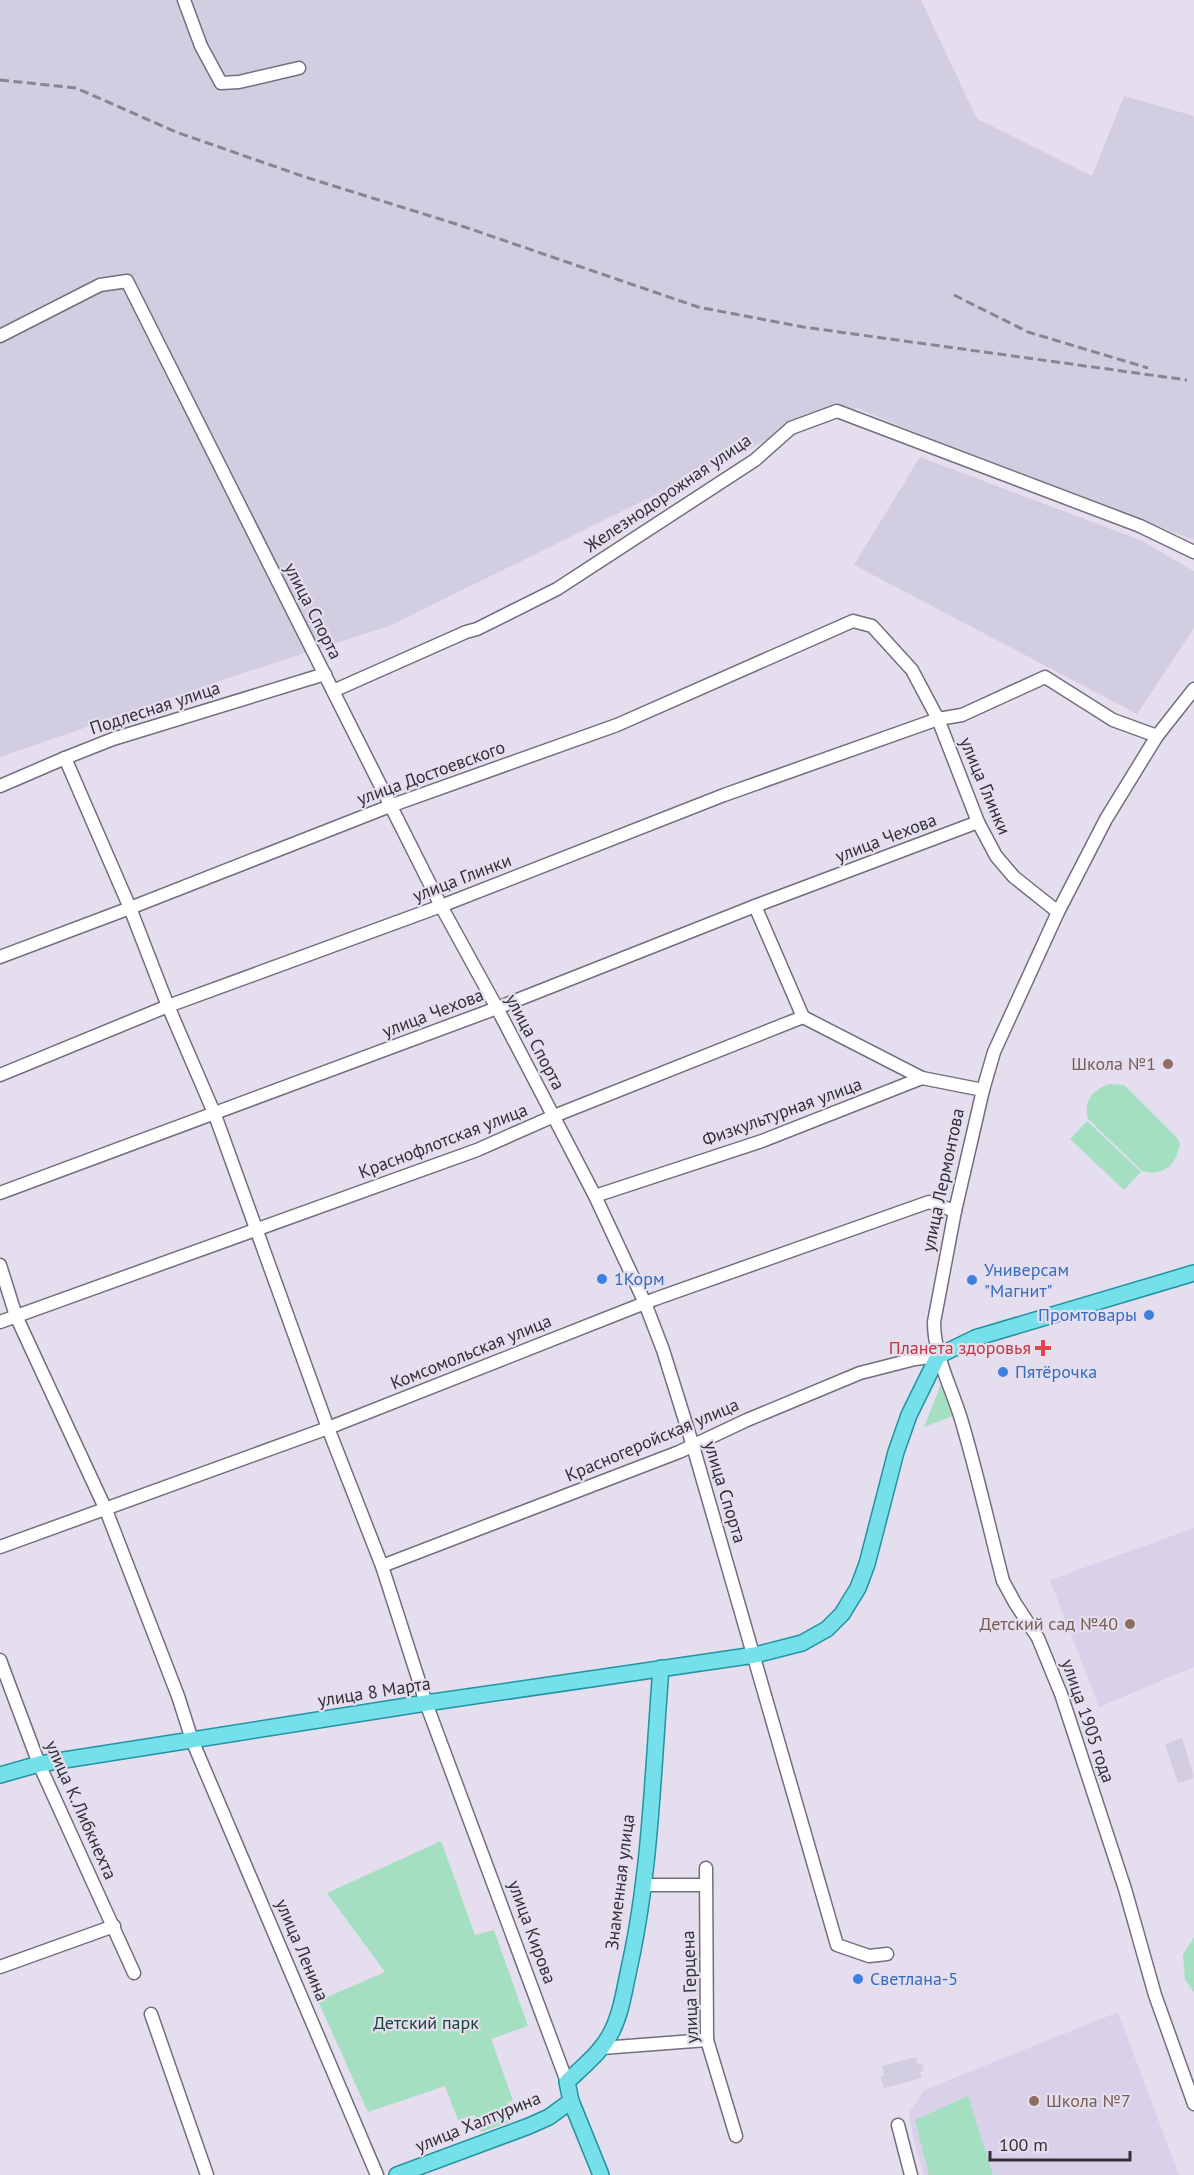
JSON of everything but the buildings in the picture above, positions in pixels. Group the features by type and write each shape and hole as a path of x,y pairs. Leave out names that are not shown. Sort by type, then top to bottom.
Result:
{"main road":[{"path":"755,1655 802,1643 827,1629 842,1614 858,1588 867,1564 896,1452 909,1415 938,1356 975,1338 1192,1279"},
{"name":"улица 8 Марта","path":"0,1775 39,1764 426,1703 755,1655"},
{"name":"Знаменная улица","path":"567,2082 602,2049 613,2029 621,2004 643,1885 661,1668"},
{"name":"улица Кирова","path":"567,2082 571,2101 601,2175"},
{"name":"улица Халтурина","path":"397,2175 529,2126 571,2101"}],"street":[{"path":"184,0 201,46 220,82 239,82 299,68"},
{"name":"улица Спорта","path":"0,336 100,285 127,281 441,906 595,1196 645,1303 663,1350 693,1446 837,1945 869,1956 887,1954"},
{"name":"Железнодорожная улица","path":"333,691 477,629 557,589 755,460 791,428 837,411 1137,525 1194,552"},
{"name":"улица Достоевского","path":"0,957 390,806 617,725 853,621 872,626"},
{"name":"улица Глинки","path":"872,626 912,670 938,719 978,822 996,856 1014,877 1058,912"},
{"name":"Подлесная улица","path":"0,786 114,739 325,674"},
{"name":"улица Глинки","path":"0,1075 168,1006 441,906 724,795 938,719 962,715 1045,677 1113,720 1157,736"},
{"name":"улица Лермонтова","path":"938,1356 934,1340 934,1322 955,1211 994,1052 1058,912 1106,819 1157,736 1194,689"},
{"name":"улица Кирова","path":"64,758 130,908 168,1006 215,1115 328,1428 382,1566 426,1703 567,2082"},
{"name":"улица Чехова","path":"0,1193 215,1115 978,822"},
{"path":"755,906 803,1017 922,1078 983,1090"},
{"name":"Краснофлотская улица","path":"0,1322 477,1150 554,1116 803,1017"},
{"name":"Физкультурная улица","path":"595,1196 762,1141 922,1078"},
{"name":"Комсомольская улица","path":"0,1547 328,1428 645,1303 929,1202 955,1211"},
{"name":"улица Ленина","path":"0,1265 16,1316 106,1510 178,1696 192,1740 377,2175"},
{"name":"Красногеройская улица","path":"382,1566 693,1446 747,1420 860,1373 905,1361 938,1356"},
{"name":"улица 1905 года","path":"938,1356 961,1419 1003,1581 1038,1638 1061,1694 1125,1889 1155,1995 1194,2104"},
{"name":"улица К.Либкнехта","path":"0,1660 39,1764 134,1973"},
{"name":"улица Герцена","path":"706,1868 707,2040 736,2136"},
{"path":"643,1885 705,1885"},
{"path":"0,1967 114,1926"},
{"path":"151,2014 207,2175"},
{"path":"602,2049 707,2040"},
{"path":"898,2125 911,2175"}],"shaded area":[{"path":"0,0 921,0 977,119 1092,176 1124,96 1194,116 1194,540 937,442 857,408 791,428 389,626 234,676 0,757"},
{"path":"920,457 1140,540 1194,571 1194,628 1137,714 854,565"},
{"name":"Детский сад №40","path":"1194,1528 1194,1667 1099,1707 1050,1580"},
{"path":"1182,1738 1194,1778 1178,1783 1165,1744"},
{"name":"Школа №7","path":"1118,2012 1179,2175 924,2175 909,2113 924,2090"},
{"path":"916,2057 918,2064 922,2063 924,2071 920,2072 922,2078 884,2088 880,2076 884,2075 882,2066"}],"green space":[{"path":"1110,1084 1124,1085 1178,1139 1180,1143 1176,1157 1168,1167 1157,1172 1142,1171 1088,1119 1088,1101 1099,1089"},
{"path":"1087,1121 1141,1172 1124,1190 1070,1139"},
{"path":"943,1379 955,1415 924,1427"},
{"name":"Детский парк","path":"441,1841 475,1935 494,1930 528,2026 491,2039 513,2100 507,2103 513,2121 481,2132 475,2115 458,2120 445,2086 368,2112 318,2001 385,1972 327,1893"},
{"path":"1194,1937 1194,1992 1185,1980 1183,1955"},
{"path":"968,2096 993,2175 929,2175 915,2120"}],"railway":[{"path":"0,80 76,88 176,132 698,307 803,327 1187,380"},
{"path":"954,295 1028,332 1148,368"}],"place":[{"name":"Школа №1","path":"1168,1064"},
{"name":"1Корм","path":"602,1279"},
{"name":"Универсам \"Магнит\"","path":"972,1280"},
{"name":"Промтовары","path":"1149,1315"},
{"name":"Планета здоровья","path":"1043,1348"},
{"name":"Пятёрочка","path":"1003,1372"},
{"name":"Детский сад №40","path":"1130,1624"},
{"name":"Светлана-5","path":"858,1979"},
{"name":"Школа №7","path":"1034,2101"}]}
